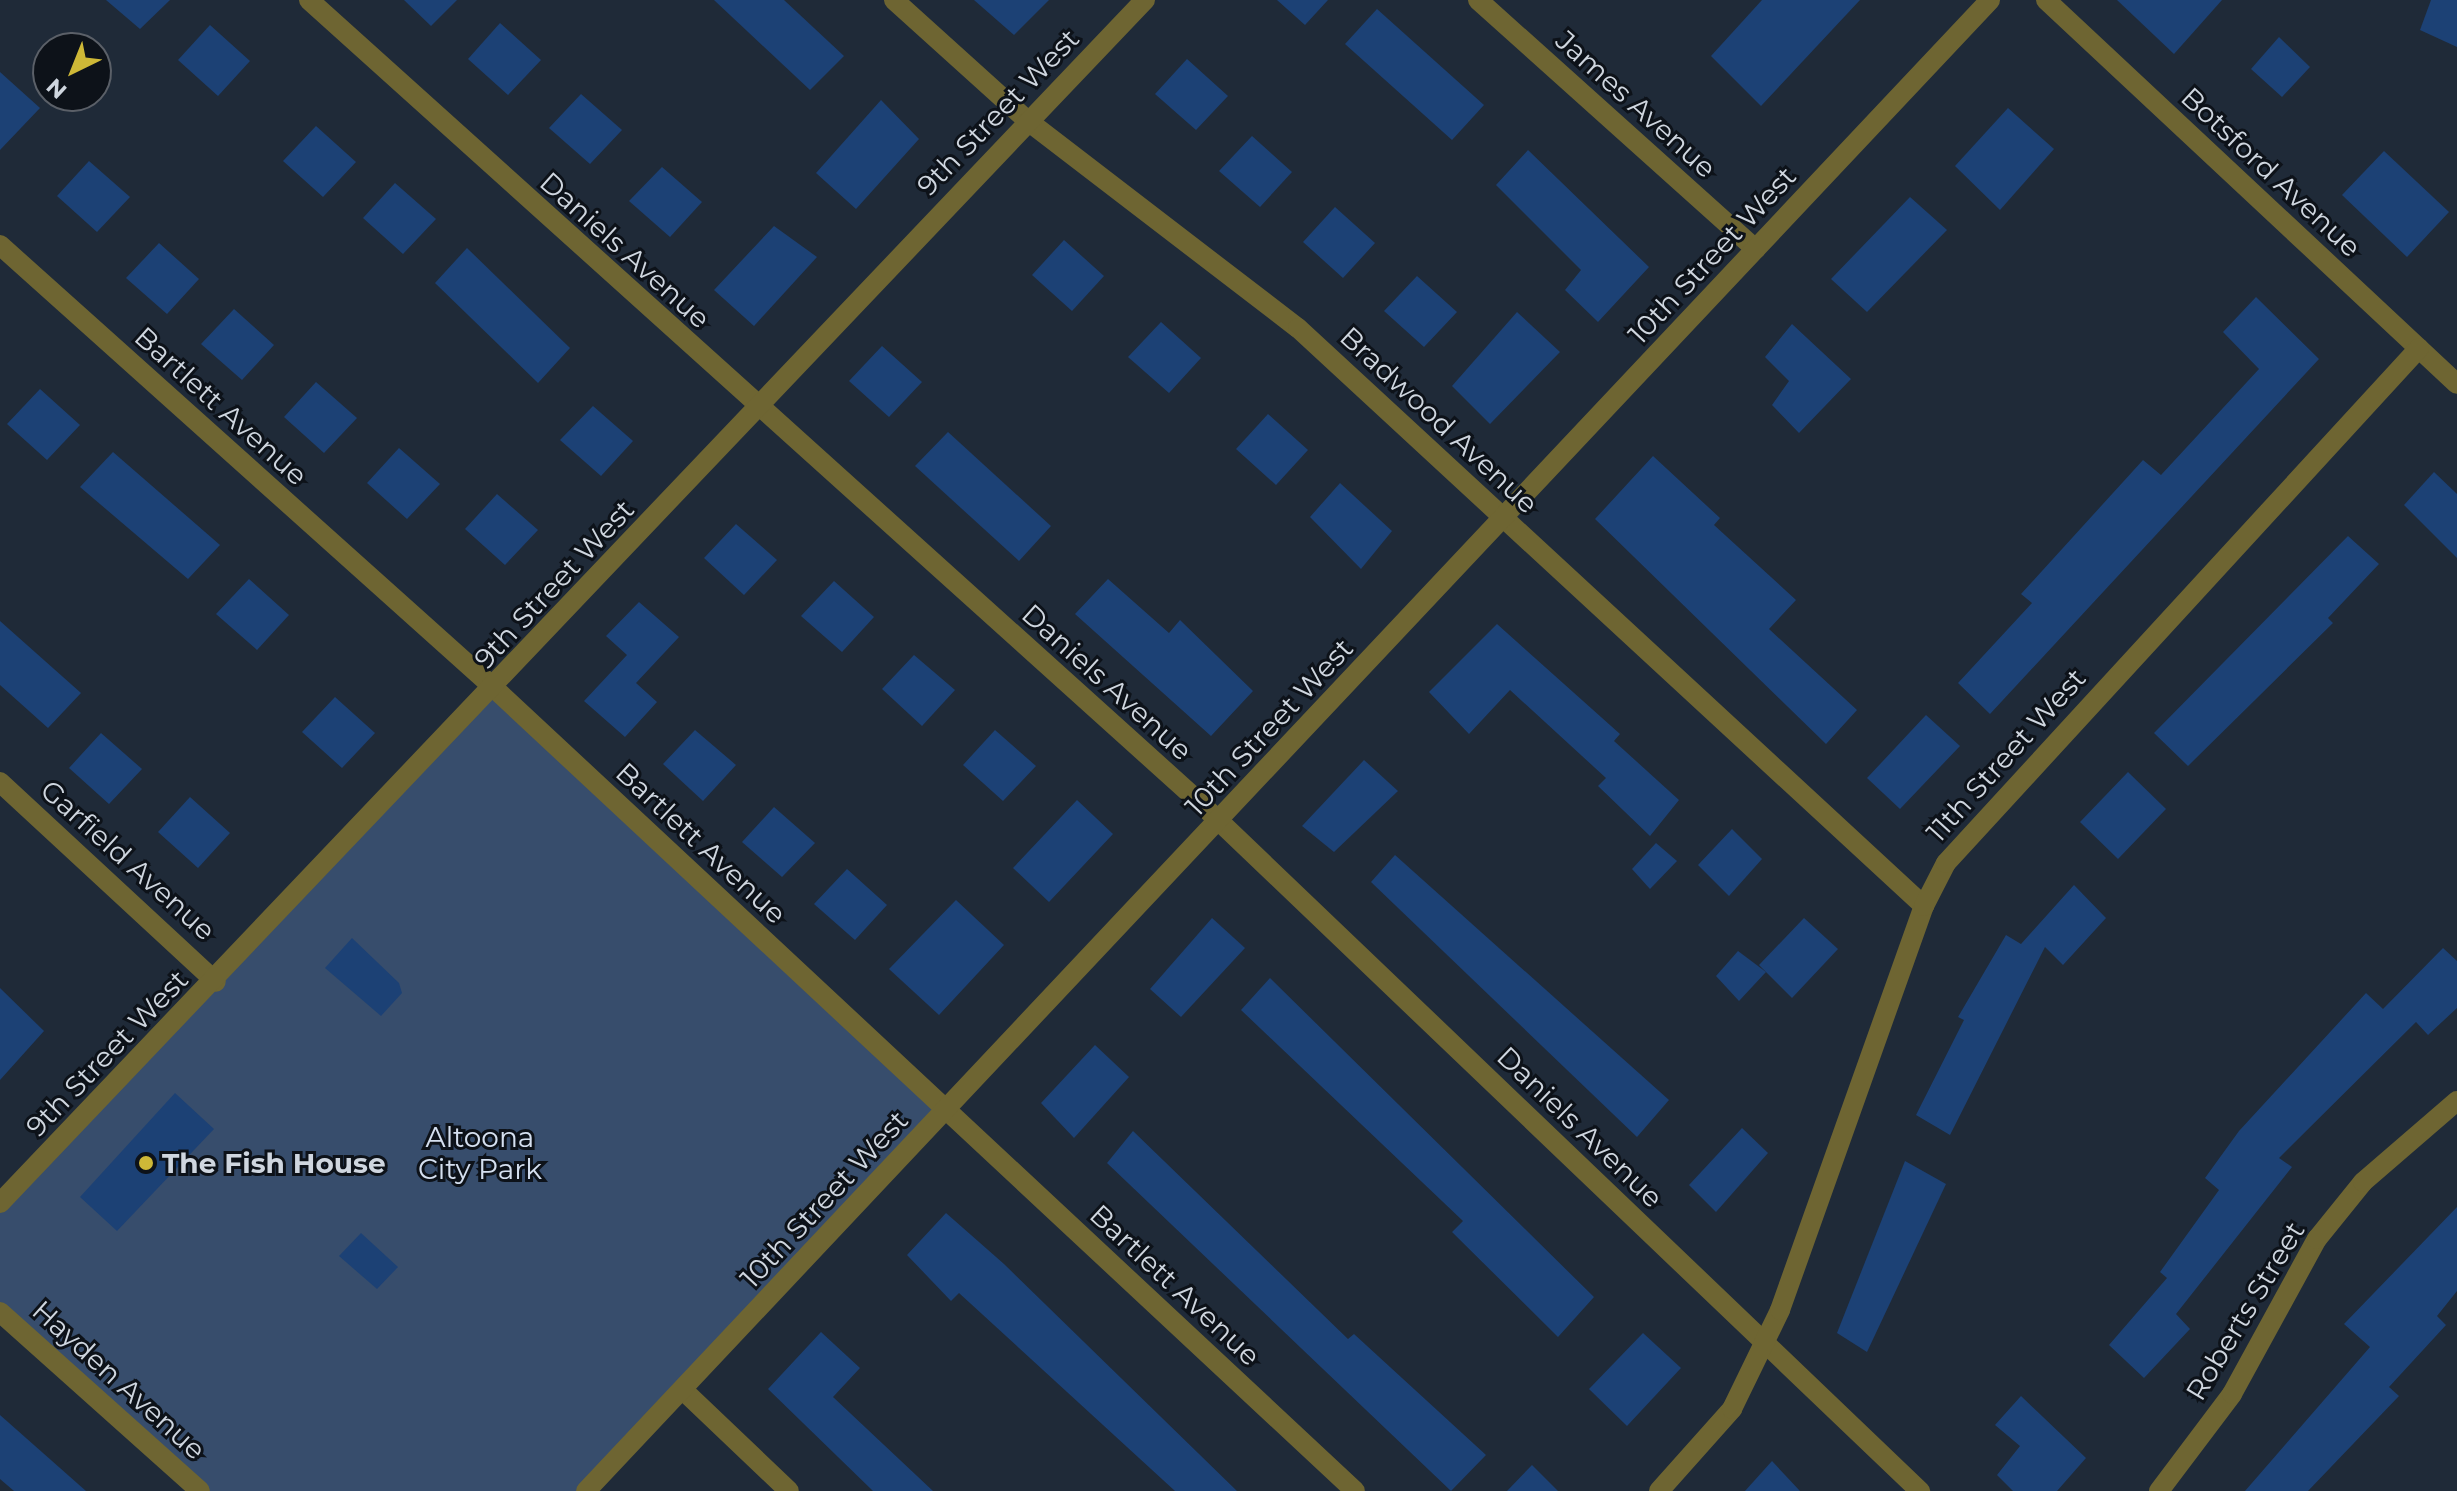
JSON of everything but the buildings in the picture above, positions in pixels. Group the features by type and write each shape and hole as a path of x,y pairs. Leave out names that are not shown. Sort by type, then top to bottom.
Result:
{"street":[{"name":"Daniels Avenue","path":"309,0 757,408 1219,822 1920,1491"},
{"name":"Bradwood Avenue","path":"894,0 1028,121 1298,328 1924,906"},
{"name":"9th Street West","path":"0,1203 216,982 1145,0"},
{"name":"James Avenue","path":"1478,0 1756,249"},
{"name":"10th Street West","path":"586,1491 1990,0"},
{"name":"Botsford Avenue","path":"2046,0 2457,384"},
{"name":"Bartlett Avenue","path":"0,245 494,688 1355,1491"},
{"name":"11th Street West","path":"1659,1491 1732,1409 1765,1342 1924,906 1980,820 2419,348"},
{"name":"Garfield Avenue","path":"0,782 216,982"},
{"name":"Roberts Street","path":"2159,1491 2232,1394 2317,1239 2363,1182 2457,1101"},
{"name":"Hayden Avenue","path":"0,1312 200,1491"},
{"path":"683,1390 789,1491"}],"green space":[{"name":"Altoona City Park","path":"494,688 947,1110 586,1491 200,1491 0,1312 0,1203"}],"place":[{"name":"The Fish House","path":"146,1163"}]}
